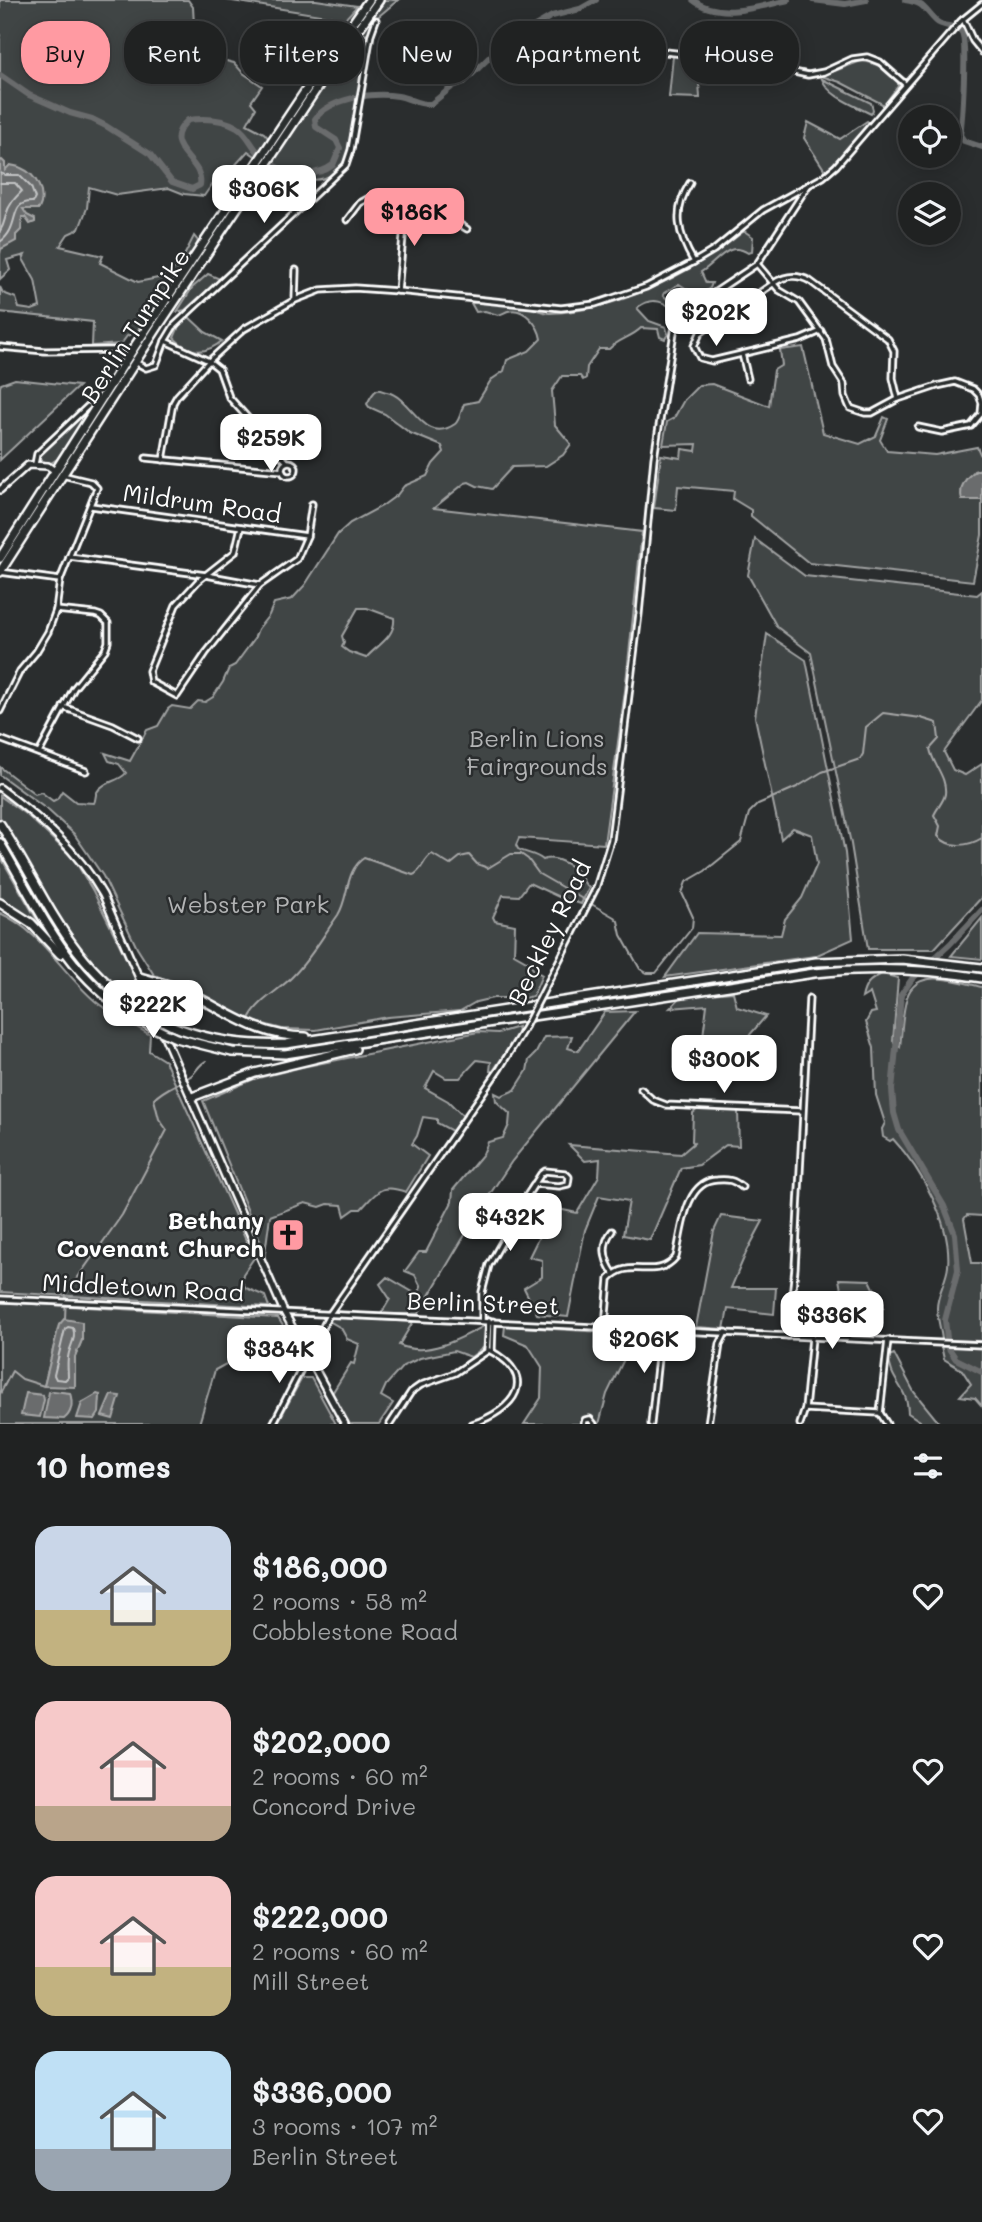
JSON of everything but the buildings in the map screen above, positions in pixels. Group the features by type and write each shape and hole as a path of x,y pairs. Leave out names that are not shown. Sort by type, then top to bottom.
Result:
{"highway":[{"name":"Berlin Turnpike","path":"0,558 369,0"},
{"name":"Berlin Turnpike","path":"266,159 379,0"},
{"name":"Berlin Turnpike","path":"0,572 58,473"},
{"path":"0,824 60,929 107,985 145,1012 170,1024 213,1038 246,1044 278,1044 327,1038 803,963 869,959 920,960 982,968"},
{"path":"0,843 52,935 81,974"},
{"path":"0,903 31,923 70,965 112,1002 152,1027 176,1038 221,1051 266,1055 298,1053 794,975 853,970 910,970 982,978"},
{"path":"140,977 188,993 259,1030 287,1036 327,1038"},
{"path":"147,992 169,985"},
{"path":"192,1097 256,1073 389,1039"}],"main road":[{"path":"0,490 22,469 35,464 52,467 58,473"},
{"path":"0,788 53,830 80,859 106,900 284,1312 345,1424"}],"street":[{"path":"163,460 173,403 209,360 256,320 321,290 355,288 561,308 578,307 646,287 694,262 714,250 763,210 836,166 958,24 982,4"},
{"path":"963,19 973,41 982,52"},
{"path":"0,347 58,352 114,350 146,368 154,368 174,326 346,165 376,20"},
{"path":"666,52 721,58 808,75 824,72 852,58 867,57 880,62 905,84"},
{"path":"690,183 683,194 679,226 682,241 694,262"},
{"name":"Beckley Road","path":"273,1424 329,1315 503,1064 590,901 611,840 639,614 654,458 675,326 684,313 757,264 809,184"},
{"path":"347,220 360,203 370,197 382,197 438,211 467,229"},
{"path":"398,291 406,204"},
{"path":"757,264 779,290 799,302 821,331 828,342 833,367 844,384 850,408 872,413 898,399 955,382 973,388 979,395 982,403 981,414 971,426 943,432 918,427"},
{"path":"295,300 296,270"},
{"path":"821,331 800,340 712,361 698,356 694,342 700,333 774,283 787,276 804,278 888,339 894,351 893,378 898,399"},
{"path":"146,458 283,471 289,476 295,472 294,464 287,463 229,397 219,369 209,360 165,341"},
{"path":"742,354 748,379"},
{"path":"35,464 37,454 88,406"},
{"path":"283,471 282,467 287,463"},
{"path":"0,711 20,671 48,632 56,610 60,580 97,488 94,484 58,473"},
{"path":"241,527 235,552 206,575 176,605 149,671 151,682 177,696 205,653 260,584 297,559 307,536 312,504"},
{"name":"Mildrum Road","path":"91,506 307,536"},
{"path":"69,557 260,584"},
{"path":"0,572 60,580"},
{"path":"39,753 74,688 105,650 109,629 108,623 95,614 56,610"},
{"path":"64,706 138,738"},
{"path":"0,739 86,771"},
{"path":"788,1336 809,998"},
{"path":"641,1089 653,1100 666,1105 802,1111"},
{"path":"482,1320 483,1285 489,1265 517,1211 534,1184 545,1171 565,1173 569,1177 568,1184 559,1186 534,1184"},
{"path":"605,1326 608,1286 614,1274 627,1268 659,1269 673,1261 688,1207 697,1188 708,1180 729,1179 742,1187"},
{"path":"612,1231 607,1237 605,1259 614,1274"},
{"name":"Middletown Road","path":"0,1299 284,1312"},
{"name":"Berlin Street","path":"284,1312 982,1345"},
{"path":"489,1351 491,1321"},
{"path":"651,1424 661,1329"},
{"path":"714,1332 720,1344"},
{"path":"708,1424 720,1344 726,1332"},
{"path":"800,1424 805,1409 812,1338"},
{"path":"887,1424 880,1413 888,1340"},
{"path":"390,1424 411,1392 421,1385 455,1373 489,1351"},
{"path":"472,1424 497,1414 509,1404 518,1384 513,1369 489,1351"},
{"path":"805,1409 880,1413"},
{"path":"584,1424 590,1419 594,1424"}],"green space":[{"path":"0,0 188,0 193,7 194,21 124,21 124,84 226,84 226,61 234,63 240,70 240,84 262,86 251,102 256,108 247,124 264,133 270,140 258,158 248,151 231,170 222,170 204,196 184,194 169,188 117,195 89,187 87,208 79,229 68,234 60,246 103,256 100,263 138,282 163,277 172,271 184,256 194,236 198,241 193,254 142,326 127,336 121,344 92,346 93,322 0,312 0,287 3,293 16,298 19,308 32,310 40,307 35,280 23,259 25,255 7,260 10,270 0,279"},
{"path":"226,0 316,0 357,6 345,19"},
{"path":"385,0 398,0 373,21 368,36 364,34"},
{"path":"673,56 680,57 680,84 699,84 700,98 669,97"},
{"path":"861,61 881,67 898,81 898,86 884,105 840,82 821,76"},
{"path":"822,79 871,103 871,114 836,96"},
{"path":"326,84 360,84 347,155 341,167 323,179 313,180 269,168"},
{"path":"867,121 869,123 826,172 804,138 808,122 840,139"},
{"path":"744,231 753,237 752,252 735,249 729,251 701,272 706,283 712,283 710,288 698,296 679,284 664,293 668,300 690,303 678,314 669,306 654,301 637,308 649,321 666,327 668,334 665,339 660,337 658,329 641,328 609,349 599,349 587,367 586,378 583,380 580,376 562,376 552,391 555,425 571,444 563,455 546,466 512,467 492,489 465,483 434,508 642,532 625,691 604,844 519,838 516,845 518,849 543,860 552,859 568,864 589,888 581,904 529,883 519,896 503,895 493,917 495,921 515,925 514,954 542,975 533,996 515,1000 493,998 476,1002 460,1011 388,1017 316,1030 282,1029 245,1019 200,993 154,975 137,948 103,876 74,834 49,811 0,775 0,767 35,794 41,792 53,801 62,791 76,802 94,803 100,788 126,773 119,764 109,761 105,753 130,761 147,730 158,726 168,709 172,706 190,709 198,701 205,702 213,697 229,668 235,665 254,639 274,603 292,599 305,585 338,534 350,523 382,506 404,486 427,476 444,452 442,446 410,433 385,414 369,407 367,404 374,392 379,390 396,396 426,425 444,429 457,422 464,404 478,401 491,380 504,371 507,360 529,351 541,339 534,323 520,311 508,311 498,315 485,311 476,312 471,303 512,304 550,313 576,311 627,298 653,287 701,262","holes":["358,608 367,608 394,618 394,625 389,636 366,658 342,647 342,636"]},
{"path":"208,274 220,279 185,310 177,312 192,288"},
{"path":"189,317 205,332 222,341 210,349 198,351 180,343 174,338 179,326"},
{"path":"803,347 823,433 860,444 876,436 884,417 888,419 880,440 887,451 935,455 977,447 982,458 982,469 974,471 962,489 963,500 982,500 982,535 973,581 809,563 751,516 751,510 733,499 734,491 678,486 676,510 654,508 661,455 681,458 682,449 696,451 697,444 663,445 667,422 674,418 684,400 699,385 712,384 769,406 774,370 782,365 780,350"},
{"path":"15,379 79,386 0,460 0,387 1,384"},
{"path":"88,408 91,409 57,459 51,463 40,461 41,454"},
{"path":"755,539 805,576 977,595 982,591 982,700 944,752 953,770 965,775 982,764 982,897 934,949 868,949 851,844 811,653 777,627 748,575"},
{"path":"767,634 806,660 845,853 853,939 815,956 665,977 697,933 781,935 785,919 802,898 817,864 812,835 793,828 781,839 755,717"},
{"path":"0,796 28,816 74,859 93,891 149,1009 118,989 96,969 63,926 0,817"},
{"path":"0,856 47,937 27,916 0,900"},
{"path":"0,913 28,930 95,1001 150,1035 149,1051 165,1061 254,1258 243,1274 242,1282 246,1288 265,1296 269,1307 0,1292"},
{"path":"982,918 982,959 951,956"},
{"path":"882,974 898,978 893,1041 900,1047 903,1016 912,987 929,979 940,978 982,987 982,1216 967,1215 964,1219 972,1263 982,1263 982,1341 942,1340 937,1308 948,1266 948,1250 940,1215 924,1181 904,1151 893,1139 890,1141 883,1137 882,1129 885,1123 876,1095 874,1048 866,1022 871,1013 876,1012 870,993 862,998 868,983"},
{"path":"733,992 737,1007 766,1016 725,1064 700,1060 707,1005 670,1008 682,996"},
{"path":"635,1011 512,1161 418,1314 381,1314 390,1299 380,1284 387,1277 418,1295 421,1287 415,1275 405,1271 419,1252 426,1252 452,1202 453,1190 483,1154 488,1142 503,1138 509,1125 510,1114 496,1101 495,1093 501,1096 515,1090 527,1071 529,1060 544,1037 572,1036 568,1048 578,1051 605,1012"},
{"path":"518,1027 517,1035 493,1071 490,1071 491,1062 477,1060 460,1078 446,1078 434,1071 425,1088 448,1101 463,1116 452,1131 437,1123 437,1119 423,1117 412,1144 428,1156 406,1192 391,1188 380,1190 361,1209 355,1209 345,1216 342,1205 328,1204 320,1207 305,1203 270,1216 265,1253 203,1101 254,1079 302,1067 478,1032 498,1033"},
{"path":"698,1109 738,1111 739,1146 726,1145 699,1165 681,1168 650,1240 623,1235 629,1201 599,1196 585,1230 568,1317 537,1314 524,1288 542,1277 542,1260 529,1257 553,1208 577,1213 599,1176 600,1159 585,1161 569,1145 681,1154 694,1143 693,1113"},
{"path":"721,1216 763,1221 731,1288 776,1288 774,1314 728,1309 724,1329 696,1327 714,1231"},
{"path":"839,1279 870,1280 883,1307 796,1301 799,1297 832,1297 841,1290"},
{"path":"0,1302 278,1318 301,1354 296,1365 268,1349 257,1347 215,1370 199,1424 0,1424","holes":["59,1325 82,1340 75,1357 75,1379 44,1386","100,1395 98,1413 94,1419 81,1403"]},
{"path":"332,1317 413,1322 399,1345 421,1349 444,1345 486,1325 484,1347 471,1357 454,1351 420,1358 403,1366 386,1385 381,1396 393,1403 379,1424 349,1424 331,1395 351,1363 354,1364 359,1344 347,1339 341,1328 329,1321"},
{"path":"505,1326 603,1332 602,1342 629,1349 607,1394 599,1424 524,1424 541,1398 542,1367 528,1345 504,1335"},
{"path":"941,1346 982,1348 982,1406 975,1398 960,1396 971,1384 962,1370 944,1359"},
{"path":"894,1354 914,1392 940,1424 921,1424 908,1413 905,1396 890,1365 889,1356"},
{"path":"302,1378 311,1378 336,1424 277,1424"}],"water":[{"path":"2,160 5,170 10,165 20,167 32,175 42,198 39,209 23,209 35,222 30,224 22,217 21,230 16,235 16,241 1,249 0,254 0,161"},
{"path":"982,469 982,500 962,500 961,490 965,480"},
{"path":"64,1319 82,1322 82,1340 75,1357 75,1387 44,1386 59,1325"},
{"path":"49,1392 70,1393 72,1407 64,1419 44,1418"},
{"path":"26,1393 43,1395 40,1417 21,1415"},
{"path":"97,1394 100,1395 99,1413 95,1419 77,1418 82,1403"},
{"path":"111,1395 120,1396 113,1419 102,1416"}],"waterway":[{"path":"0,75 29,95 106,126 150,154 172,182 192,189 200,185 200,176 179,146 177,138 188,120 213,119 237,127 255,149 274,165 283,170 315,173 333,165 340,148 336,140 316,127 315,119 331,106 353,98 377,95 398,96 431,104 453,86 464,82 502,45 552,16 580,9 596,0"},
{"path":"693,0 703,6 727,11 788,0"},
{"path":"813,0 845,4 866,0"},
{"path":"905,0 920,5 939,23 961,31 964,64 960,135 964,141 982,147"},
{"path":"250,1017 259,1005 293,976 311,954 338,915 353,870 364,858 413,875 432,854 450,865 460,857 469,855 477,864 488,868 511,854 521,854 539,874 614,917 640,969 647,973 656,973 692,928 693,917 682,893 686,882 705,871 741,842 749,813 758,804 797,787 822,772 860,759 866,727 883,713 937,723 939,739 930,749 945,788 944,797 934,815 940,826 938,836 948,843 959,845 982,838"},
{"path":"982,910 912,979 901,995 892,1090 899,1130 944,1206 955,1234 958,1270 945,1320 948,1347 956,1359 982,1372"},
{"path":"65,1319 66,1294 122,1215 167,1130 159,1119 154,1099 191,1075 206,1061"},
{"path":"0,1394 12,1371 22,1379 44,1386"}],"place":[{"name":"Bethany Covenant Church","path":"288,1235"}],"park label":[{"name":"Berlin Lions Fairgrounds","path":"537,753"},
{"name":"Webster Park","path":"248,905"}]}
